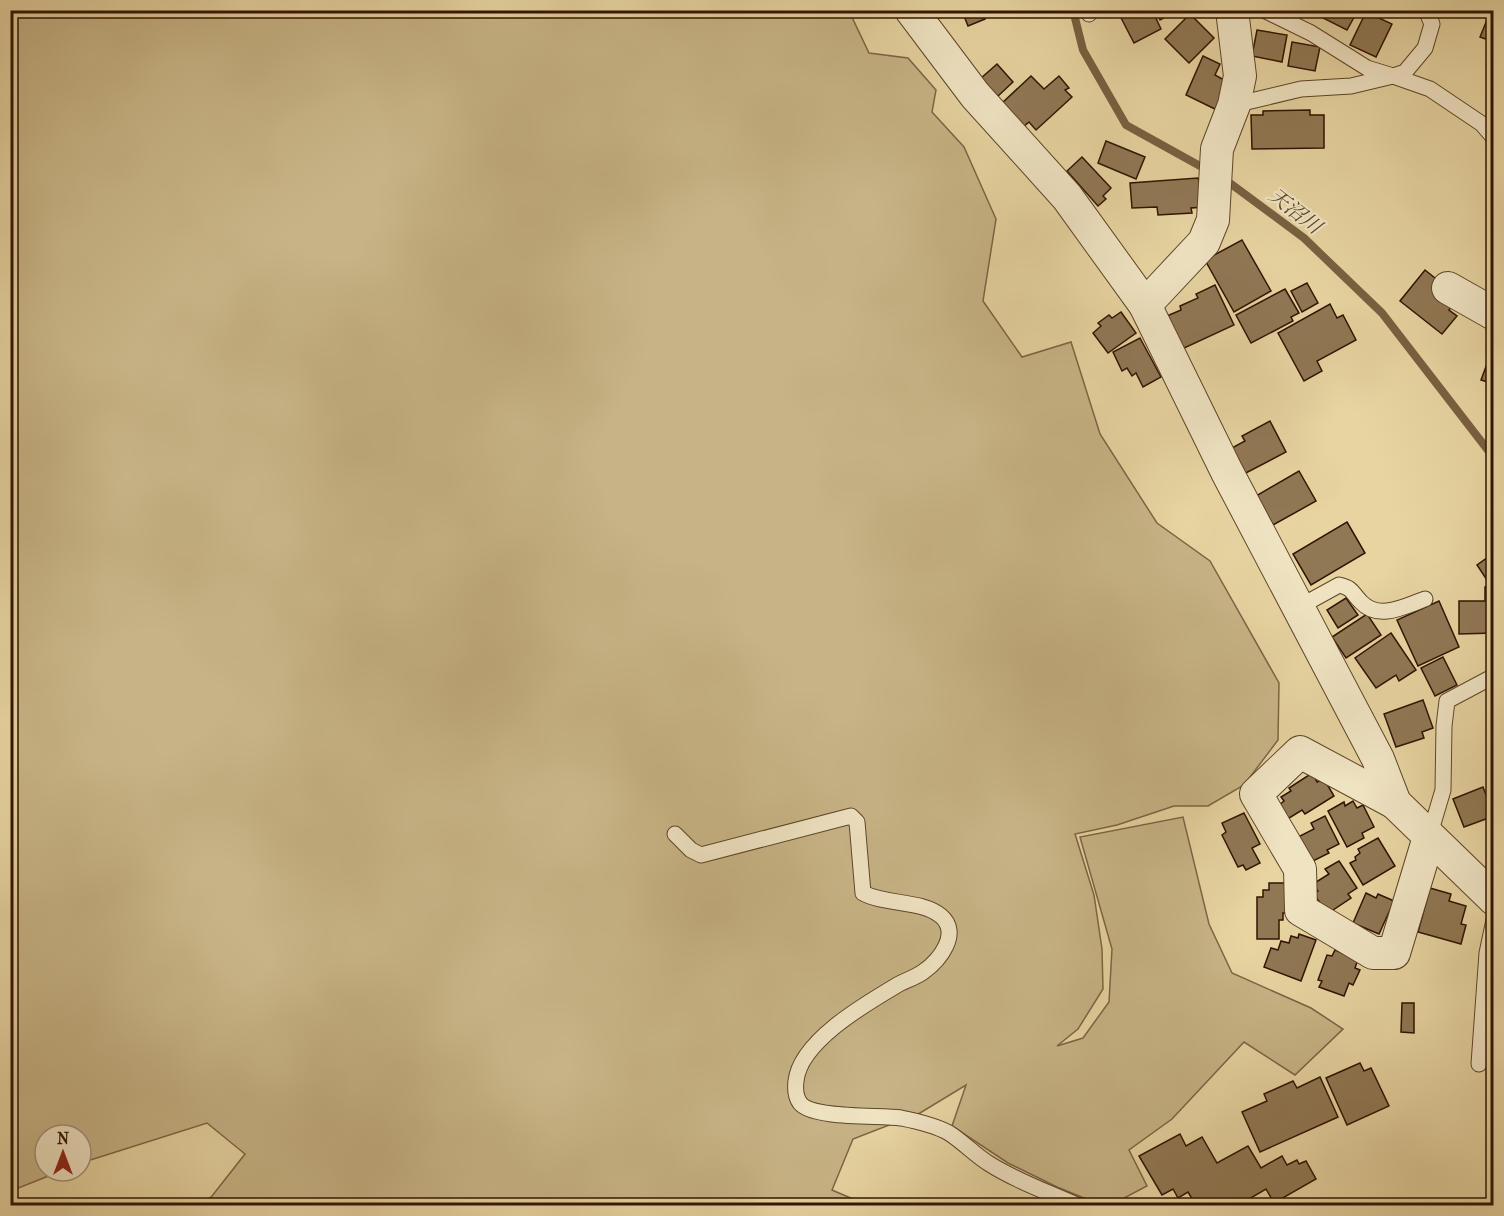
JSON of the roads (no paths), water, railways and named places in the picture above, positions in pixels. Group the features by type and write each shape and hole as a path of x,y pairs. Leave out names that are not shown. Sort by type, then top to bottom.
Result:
{"street":[{"path":"911,10 975,95 1067,197 1145,305 1227,472 1378,759 1395,803"},
{"path":"1145,305 1204,242 1213,220 1217,149 1234,105 1240,76 1232,10"},
{"path":"1448,288 1494,314"},
{"path":"1429,837 1394,953 1373,953 1301,910 1300,869 1256,794 1300,752 1395,803 1494,899"}],"lane":[{"path":"1264,10 1311,33 1367,68 1430,88 1482,124 1494,138"},
{"path":"1234,105 1301,89 1351,86 1405,72 1425,48 1432,24 1426,10"},
{"path":"1299,607 1339,585 1349,587 1363,604 1379,612 1397,610 1425,599"},
{"path":"1429,837 1443,790 1444,726 1447,701 1494,676"},
{"path":"675,834 691,850 701,855 851,816 857,822 863,893 872,898 928,909 941,916 949,928 948,944 923,972 867,1003 822,1039 807,1055 797,1073 795,1092 800,1104 812,1110 866,1117 899,1118 948,1132 988,1163 1079,1206"},
{"path":"1479,1064 1487,953 1494,920"}],"waterway":[{"name":"天沼川","path":"1073,10 1083,50 1126,125 1209,171"},
{"name":"天沼川","path":"1223,178 1304,238 1382,313 1494,458"}]}
